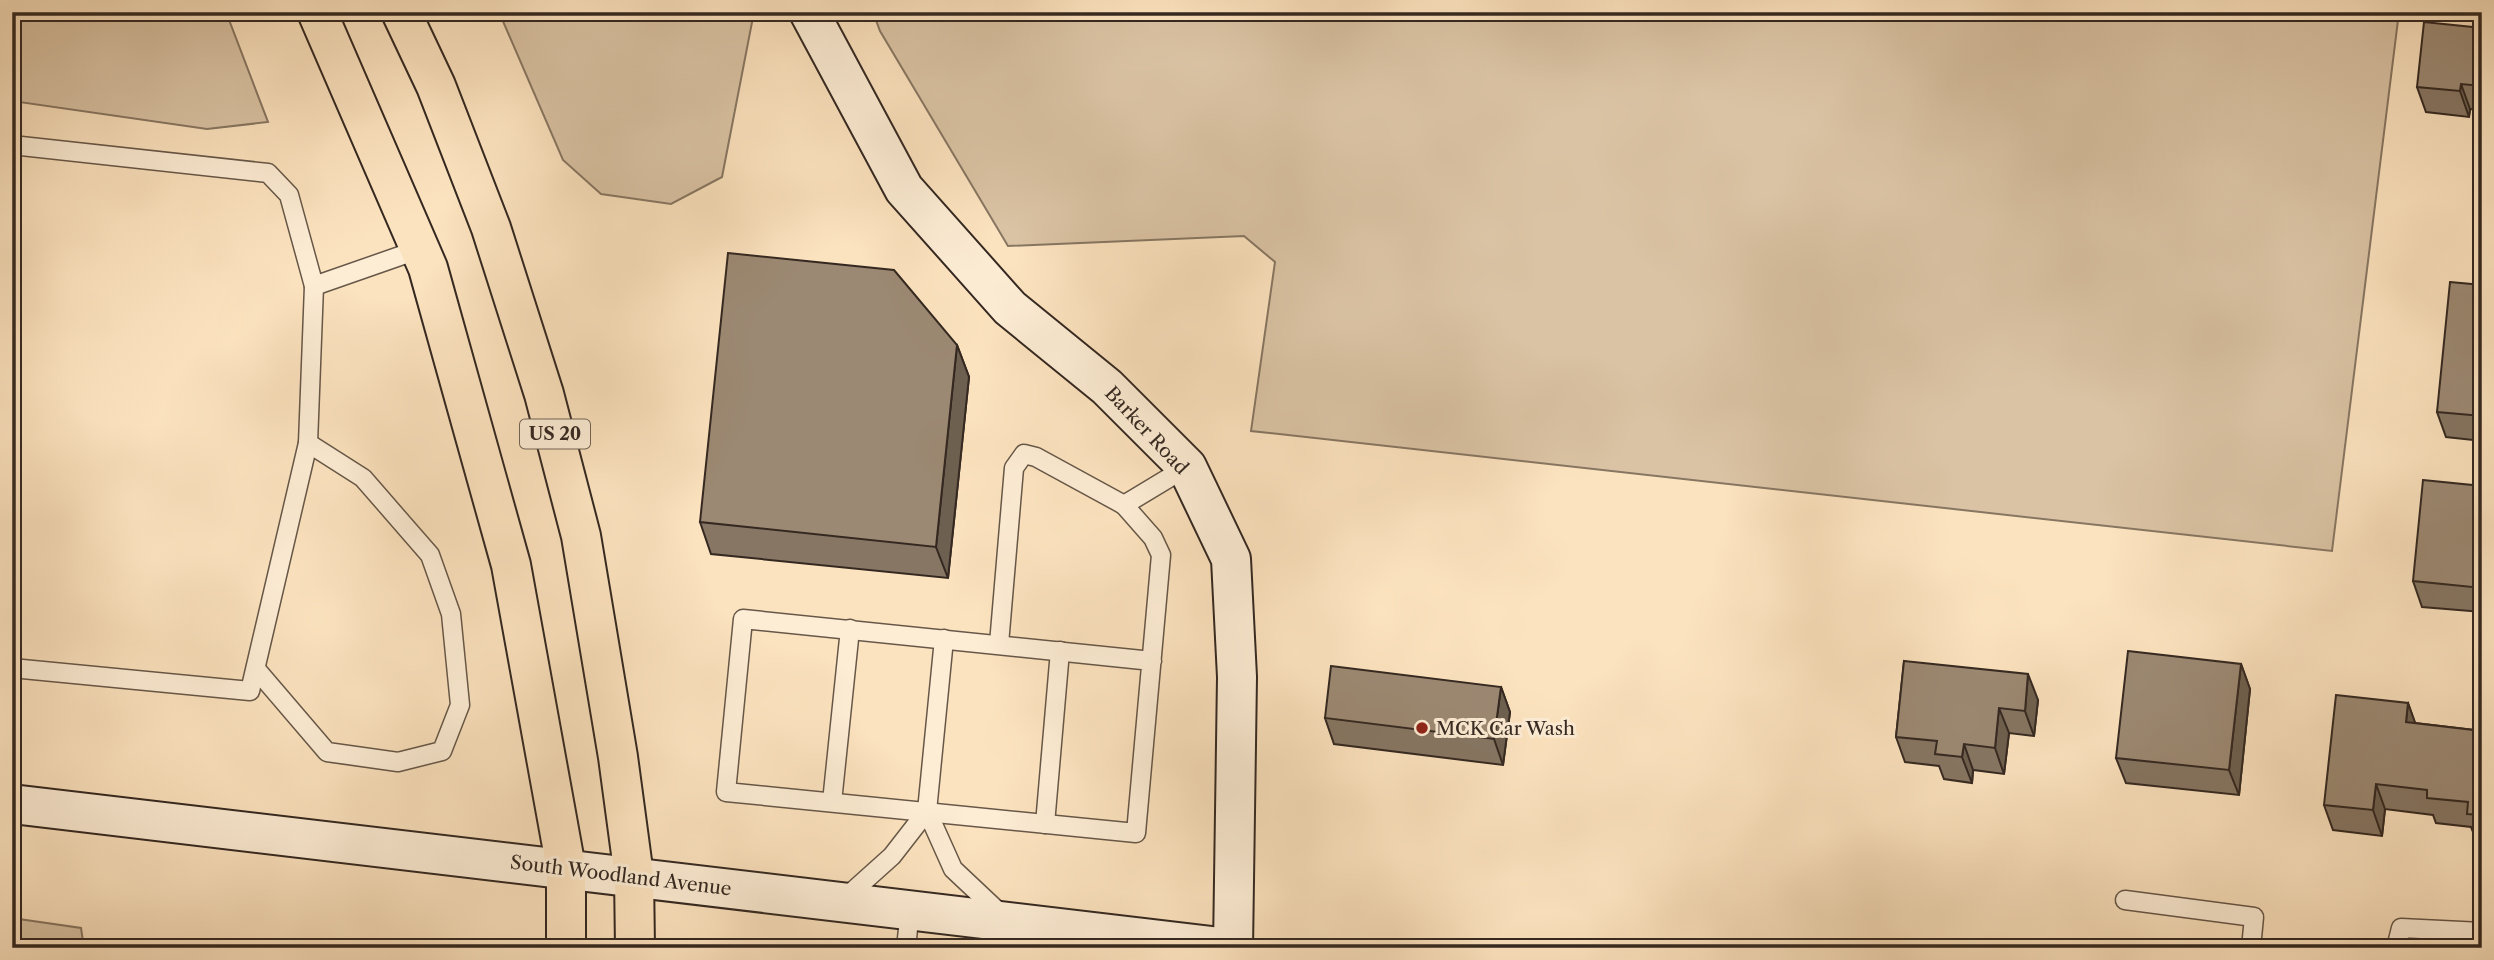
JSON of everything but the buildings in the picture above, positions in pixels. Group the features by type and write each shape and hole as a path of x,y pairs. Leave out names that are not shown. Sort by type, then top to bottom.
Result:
{"main road":[{"path":"317,12 420,249 511,565 566,868 566,948"},
{"name":"US 20","path":"401,12 436,86 491,228 544,394 581,536 618,757 634,876 635,948"}],"street":[{"name":"Barker Road","path":"809,12 904,189 1010,308 1107,387 1187,467 1231,559 1237,677 1231,948"},
{"name":"South Woodland Avenue","path":"12,804 1231,948"}],"lane":[{"path":"12,145 268,173 289,195 314,286 308,443 250,691 12,668"},
{"path":"314,286 420,249"},
{"path":"256,669 327,752 398,762 442,751 460,705 451,614 430,555 363,478 308,443"},
{"path":"999,644 1014,468 1024,454 1036,457 1124,505 1153,538 1161,555 1152,660 1136,833 726,792 743,619 1152,660"},
{"path":"1124,505 1187,467"},
{"path":"832,802 850,629"},
{"path":"944,639 927,811 953,869 1009,921"},
{"path":"1045,824 1060,651"},
{"path":"841,901 892,856 927,811"},
{"path":"2125,900 2255,917 2251,948"},
{"path":"905,948 910,909"},
{"path":"2396,948 2401,928 2482,932"}],"shaded area":[{"path":"12,12 226,12 268,122 207,129 12,101"},
{"path":"499,12 754,12 722,177 671,204 601,194 563,160"},
{"path":"873,12 2399,12 2332,551 1251,431 1275,262 1244,236 1008,246 880,31"},
{"path":"12,918 81,928 84,948 12,948"}],"place":[{"name":"MCK Car Wash","path":"1422,728"}]}
